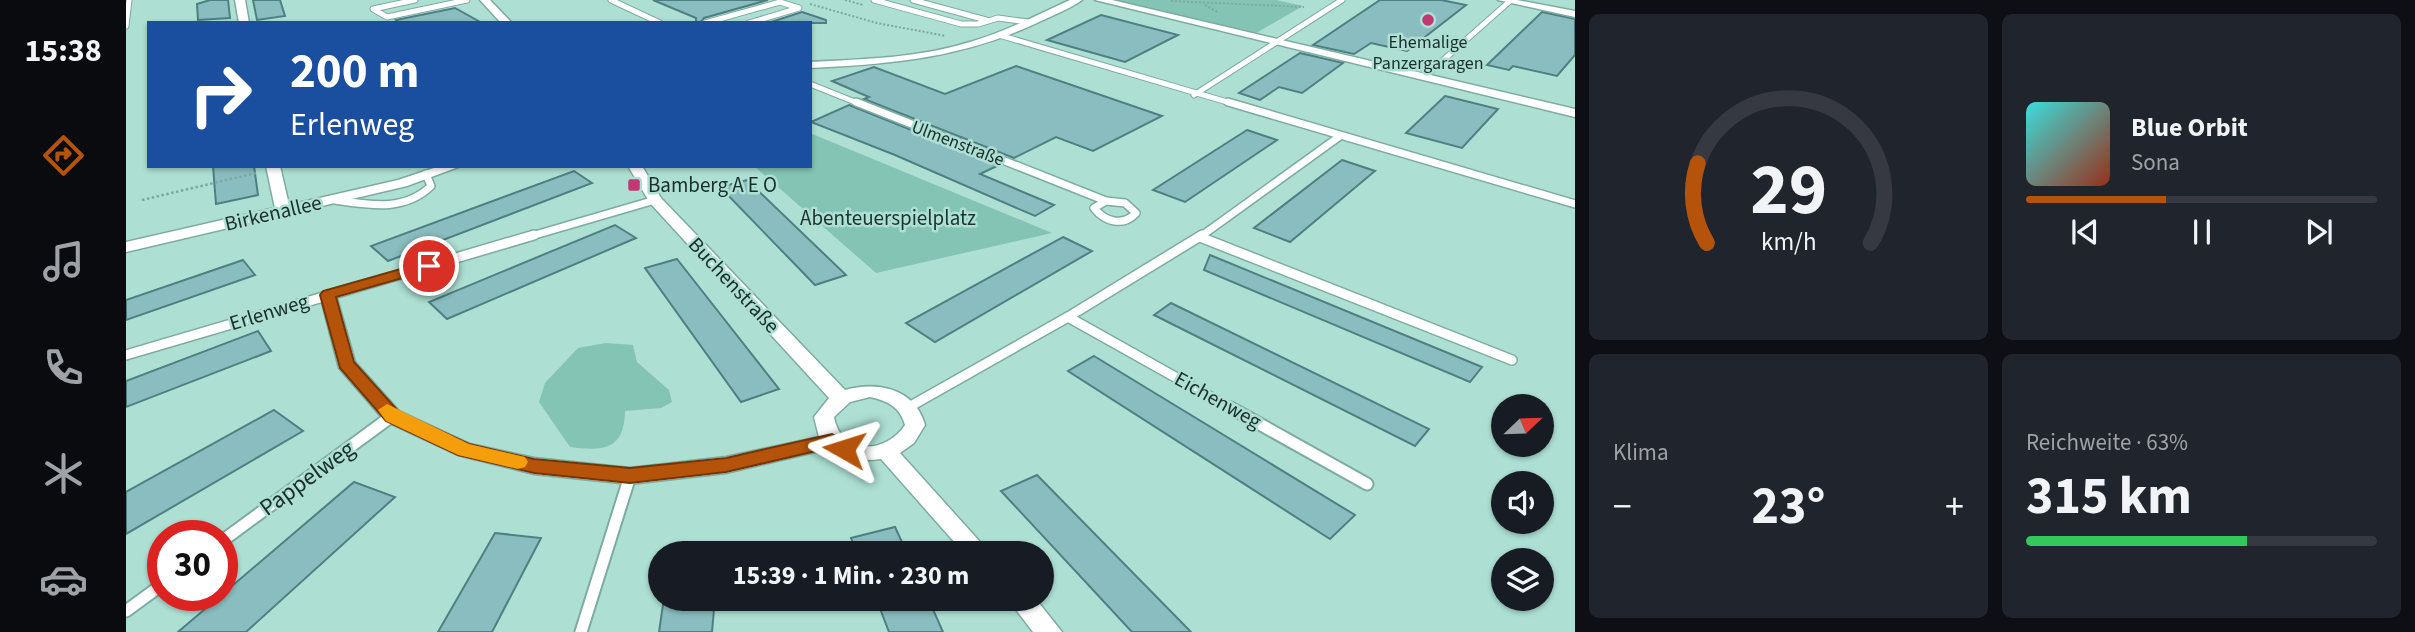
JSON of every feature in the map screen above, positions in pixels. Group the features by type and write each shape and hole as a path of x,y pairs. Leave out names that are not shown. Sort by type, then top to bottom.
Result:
{"street":[{"path":"240,0 244,21"},
{"path":"485,0 506,21"},
{"path":"812,65 917,56 962,48 999,36 1077,0"},
{"path":"1100,0 1575,113"},
{"path":"1515,1 1575,13"},
{"path":"274,168 281,206"},
{"name":"Birkenallee","path":"126,235 333,199 402,183 447,168"},
{"name":"Buchenstraße","path":"636,168 655,200 841,398"},
{"name":"Birkenallee","path":"126,247 395,175 422,175"},
{"path":"328,295 346,364 392,416 465,450 534,466 630,475 726,465 832,441"},
{"path":"855,393 885,393 909,407 915,425 911,436 901,446 887,452 859,453 844,449 832,441 823,425 831,405 855,393"},
{"path":"887,452 967,541"},
{"path":"1030,611 1049,632"}],"lane":[{"path":"126,26 129,0"},
{"path":"415,0 373,9 387,17 467,0"},
{"path":"613,2 630,0"},
{"path":"874,0 961,24 973,25 1004,18 1028,22"},
{"path":"913,0 988,21"},
{"path":"1194,94 1342,0"},
{"path":"1424,77 1515,1"},
{"path":"613,2 656,21"},
{"path":"712,21 780,2 799,8 756,21"},
{"path":"999,36 1575,204"},
{"name":"Ulmenstraße","path":"812,86 1106,201 1125,203 1136,213 1134,217 1122,221 1103,218 1094,208 1106,201"},
{"path":"909,407 1068,317 1200,237 1340,136"},
{"path":"333,199 387,206 401,204 424,195 431,186 422,175"},
{"name":"Erlenweg","path":"126,355 655,200"},
{"path":"1200,237 1512,360"},
{"name":"Eichenweg","path":"1068,317 1367,484"},
{"name":"Pappelweg","path":"238,529 392,416"},
{"path":"581,632 630,475"},
{"path":"126,611 147,596"}],"path":[{"path":"802,1 877,23 982,41"},
{"path":"1164,1 1327,9"},
{"path":"142,200 271,168"}],"green space":[{"path":"1114,0 1276,0 1303,6 1256,33"},
{"name":"Abenteuerspielplatz","path":"812,134 1052,233 876,273 756,168 812,168"},
{"path":"606,343 633,345 637,362 669,390 672,402 661,408 625,411 621,434 610,446 592,449 570,447 539,402 545,383 578,348"}],"building":[{"path":"210,0 228,0 230,18 198,20 197,4"},
{"path":"253,0 280,0 285,16 257,20"},
{"path":"653,0 768,0 704,18 702,21 696,21 696,18"},
{"path":"1380,0 1441,0 1466,5 1407,51 1371,43 1354,54 1313,45"},
{"path":"455,8 478,21 397,21"},
{"path":"802,12 826,20 826,23 812,21 774,21"},
{"path":"1542,12 1575,19 1575,55 1557,76 1513,66 1509,70 1487,65"},
{"path":"1101,15 1178,35 1125,62 1047,40"},
{"path":"1300,53 1343,63 1302,93 1279,87 1260,100 1239,93"},
{"path":"1016,66 1162,116 1093,151 1056,137 1014,158 864,99 869,97 832,81 874,67 945,94"},
{"path":"1445,96 1498,109 1462,148 1406,133"},
{"path":"849,105 999,165 980,174 1054,205 1035,216 812,122"},
{"path":"1247,130 1277,140 1185,202 1153,190"},
{"path":"1342,160 1375,171 1290,242 1254,228"},
{"path":"213,168 254,168 258,195 216,204"},
{"path":"574,171 592,183 388,261 371,246"},
{"path":"747,180 846,275 815,285 720,187"},
{"path":"615,225 636,238 447,319 429,302"},
{"path":"1063,237 1092,251 935,342 906,323"},
{"path":"1210,255 1482,367 1470,382 1204,270"},
{"path":"677,259 779,389 741,402 645,268"},
{"path":"243,260 255,275 126,320 126,300"},
{"path":"1171,303 1429,429 1415,446 1154,315"},
{"path":"258,331 271,351 126,407 126,381"},
{"path":"1094,356 1355,515 1330,539 1068,371"},
{"path":"274,410 303,431 126,534 126,492"},
{"path":"1037,475 1191,632 1132,632 1054,548 1054,541 1047,541 1001,491"},
{"path":"354,482 395,497 246,632 178,632 203,611 238,611 238,581"},
{"path":"895,527 901,541 852,541 851,538"},
{"path":"495,533 541,538 492,632 438,632"},
{"path":"662,611 714,611 712,632 659,632"},
{"path":"881,611 934,611 943,632 889,632"}],"slow traffic":[{"path":"387,410 392,416 465,450 518,462"}],"place":[{"name":"Ehemalige Panzergaragen","path":"1428,20"},
{"name":"Bamberg A E O","path":"634,185"}],"route":[{"path":"429,266 328,295 346,364 392,416 465,450 534,466 630,475 726,465 832,441 844,449"}]}
